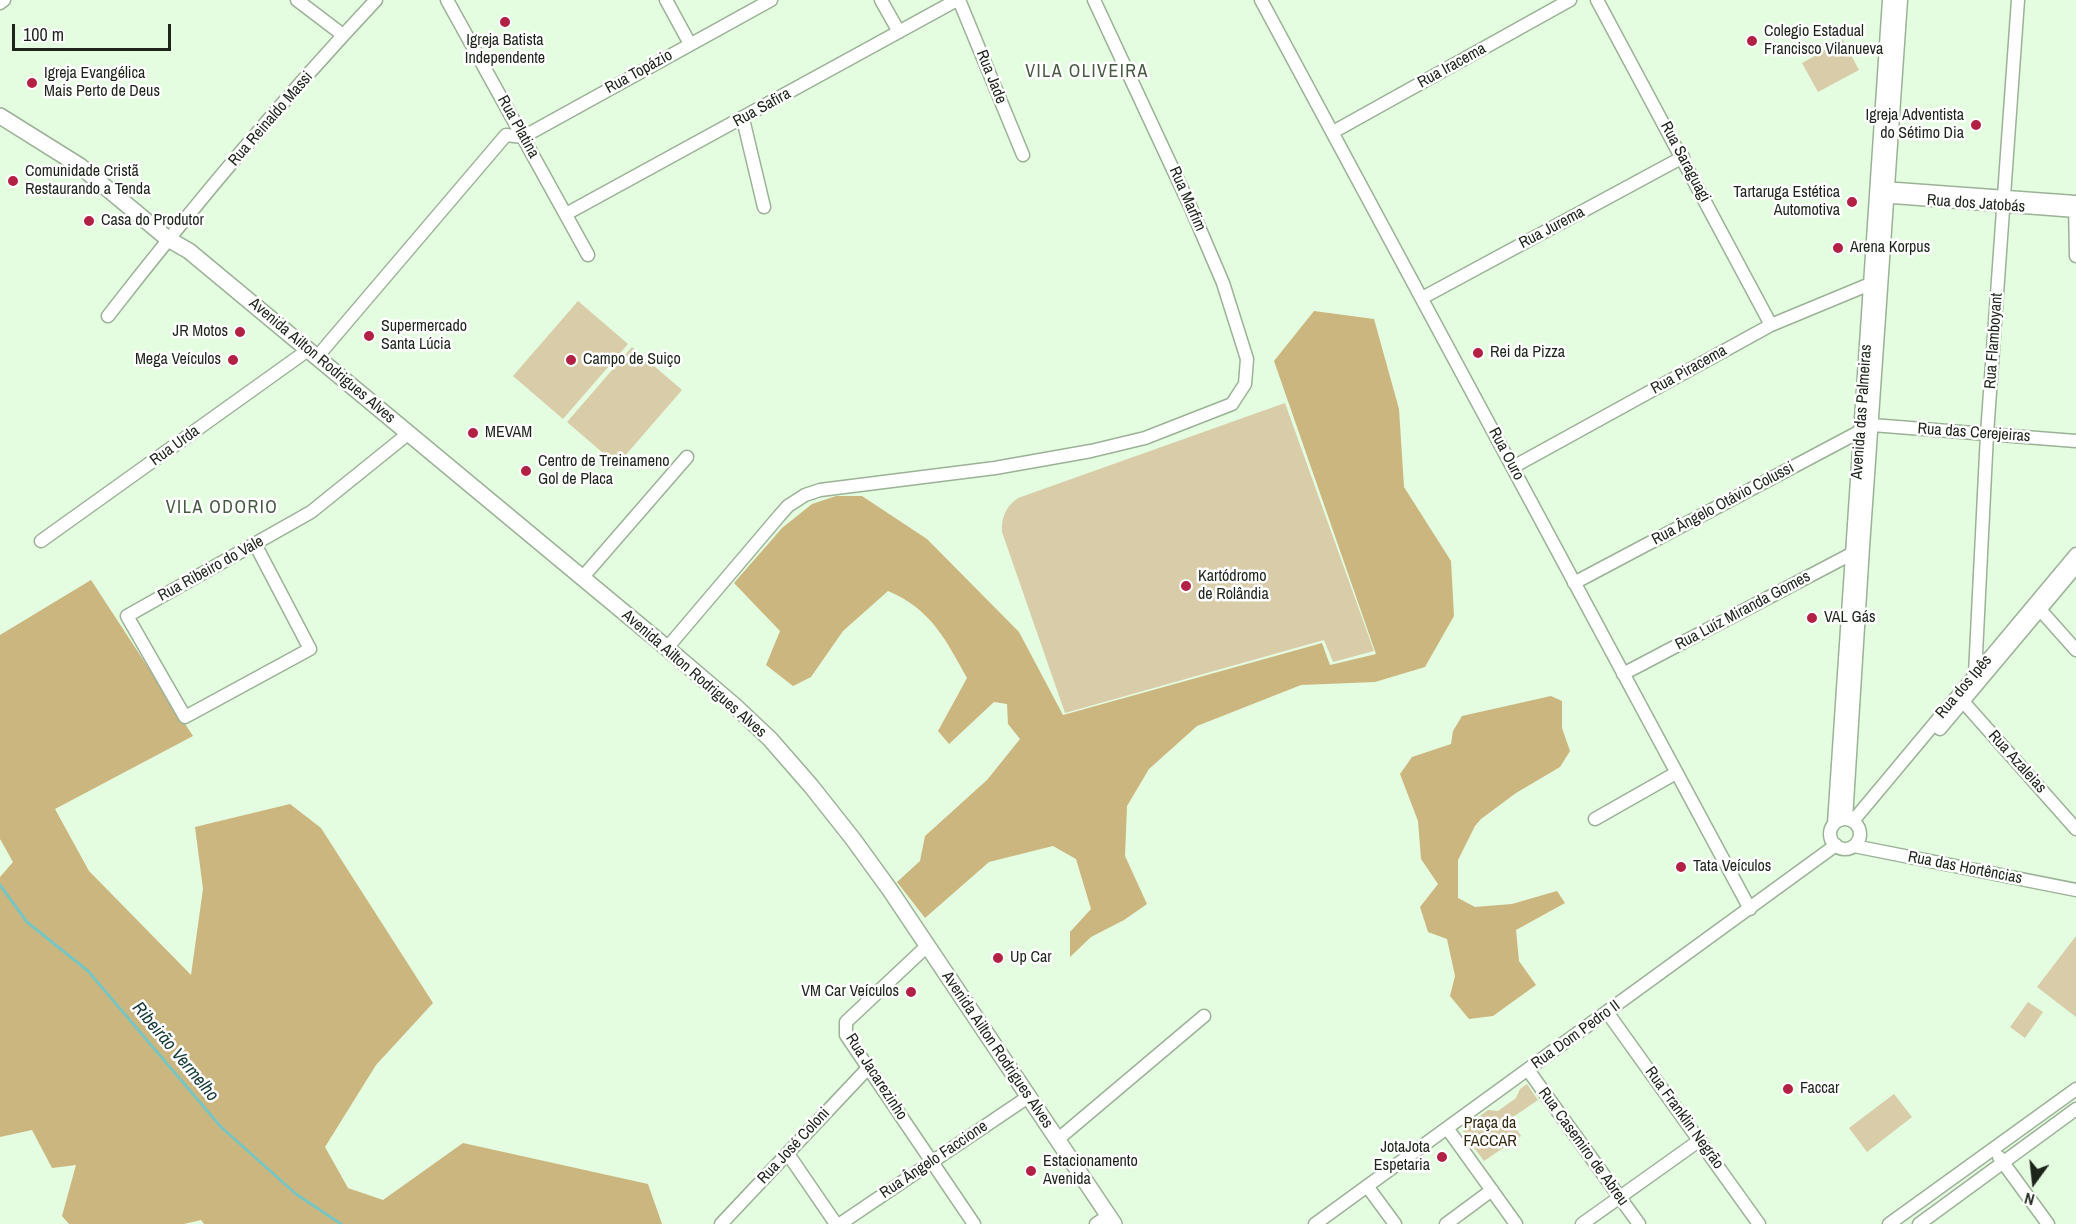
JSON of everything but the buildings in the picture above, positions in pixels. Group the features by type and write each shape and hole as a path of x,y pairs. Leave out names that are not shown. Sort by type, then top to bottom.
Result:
{"main road":[{"name":"Avenida Ailton Rodrigues Alves","path":"0,105 29,129"},
{"name":"Avenida Ailton Rodrigues Alves","path":"0,116 87,159 189,251 735,706 790,762 867,857 1057,1140 1106,1221"}],"street":[{"path":"0,3 4,0"},
{"path":"297,0 343,36"},
{"name":"Rua Reinaldo Massi","path":"108,316 171,235 376,0"},
{"name":"Rua Platina","path":"447,0 588,255"},
{"path":"666,0 690,44"},
{"name":"Rua Topázio","path":"523,137 771,0"},
{"path":"881,0 899,32"},
{"name":"Rua Safira","path":"566,214 958,0"},
{"name":"Rua Jade","path":"958,0 1023,155"},
{"name":"Rua Marfim","path":"667,648 780,514 805,495 849,485 927,477 1091,451 1145,438 1232,404 1245,384 1248,359 1223,283 1190,206 1094,0"},
{"name":"Rua Ouro","path":"1262,0 1750,909"},
{"name":"Rua Iracema","path":"1333,132 1570,0"},
{"name":"Rua Saraguagi","path":"1597,0 1771,325"},
{"name":"Avenida das Palmeiras","path":"1866,428 1870,284 1883,192 1889,0"},
{"name":"Avenida das Palmeiras","path":"1834,824 1858,550 1883,192 1902,0"},
{"name":"Rua Flamboyant","path":"1978,677 1987,434 2018,0"},
{"path":"743,119 764,207"},
{"path":"313,353 516,124"},
{"path":"506,135 523,137"},
{"name":"Rua Jurema","path":"1422,298 1683,157"},
{"name":"Rua dos Jatobás","path":"1883,192 2075,204"},
{"path":"2075,204 2076,256"},
{"name":"Rua Piracema","path":"1513,467 1771,325 1870,284"},
{"name":"Rua Urda","path":"42,542 313,353"},
{"name":"Rua das Cerejeiras","path":"1866,428 2076,441"},
{"name":"Rua Ângelo Otávio Colussi","path":"1574,584 1866,428"},
{"name":"Rua Ribeiro do Vale","path":"255,544 310,650 185,717 127,616 311,512 409,433"},
{"path":"582,578 687,457"},
{"name":"Avenida das Palmeiras","path":"1852,822 1858,550"},
{"name":"Rua Luíz Miranda Gomes","path":"1623,674 1858,550"},
{"name":"Rua dos Ipês","path":"1852,822 2038,606 2076,554"},
{"name":"Rua dos Ipês","path":"2038,606 2076,567"},
{"path":"2038,606 2076,650"},
{"name":"Rua Azaleias","path":"1960,699 2076,829"},
{"path":"1595,819 1676,772"},
{"path":"1839,820 1852,822 1860,836 1854,846 1845,849 1836,845 1831,836 1834,824 1839,820"},
{"name":"Rua Dom Pedro II","path":"1316,1224 1836,845"},
{"name":"Rua das Hortências","path":"1854,846 2076,890"},
{"name":"Rua Jacarezinho","path":"927,946 846,1022 846,1035 974,1224"},
{"name":"Rua Franklin Negrão","path":"1607,1012 1760,1224"},
{"path":"1057,1140 1204,1016"},
{"name":"Rua José Coloni","path":"721,1224 868,1068"},
{"name":"Rua Casemiro de Abreu","path":"1528,1070 1639,1224"},
{"path":"1890,1224 2076,1089"},
{"name":"Rua Ângelo Faccione","path":"838,1224 1028,1097"},
{"path":"1910,1209 1920,1224 2076,1109"},
{"path":"1447,1128 1516,1224"},
{"path":"1582,1224 1700,1140"},
{"path":"1993,1149 2048,1224"},
{"path":"788,1154 838,1224"},
{"path":"1367,1186 1395,1224"},
{"path":"1446,1224 1492,1190"}],"green space":[{"path":"1843,40 1859,70 1818,92 1802,63"},
{"name":"Campo de Suiço","path":"578,301 628,344 563,419 513,376"},
{"name":"Campo de Suiço","path":"632,347 682,390 617,465 567,422"},
{"name":"Kartódromo de Rolândia","path":"1285,403 1374,651 1333,662 1324,640 1065,713 1002,532 1003,517 1007,509 1018,498"},
{"path":"2076,936 2076,1017 2037,987"},
{"path":"2028,1002 2043,1012 2025,1038 2010,1027"},
{"name":"Praça da FACCAR","path":"1527,1084 1538,1100 1510,1119 1521,1136 1484,1161 1464,1134 1463,1128 1488,1110 1498,1111 1516,1098 1520,1089"},
{"path":"1894,1094 1912,1117 1867,1152 1849,1128"}],"shaded area":[{"path":"1314,311 1374,319 1399,409 1404,487 1451,561 1454,616 1425,667 1375,682 1301,685 1197,726 1149,769 1127,806 1125,856 1147,904 1124,920 1091,937 1070,957 1070,932 1091,909 1076,859 1053,846 989,862 925,918 897,882 920,861 925,836 987,780 1020,739 1008,724 1007,704 994,702 949,744 938,731 967,678 936,627 916,607 888,591 843,631 811,677 793,686 766,665 780,631 734,583 782,528 812,504 836,496 862,496 927,539 1019,632 1063,715 1322,643 1330,665 1376,654 1274,361"},
{"path":"91,580 193,736 55,809 89,871 191,975 203,889 195,827 290,804 321,828 433,1003 376,1065 325,1147 348,1188 383,1200 463,1143 648,1184 662,1224 204,1224 201,1220 184,1224 69,1224 62,1216 76,1165 52,1168 32,1130 0,1137 0,877 13,862 0,839 0,635"},
{"path":"1551,696 1562,701 1562,728 1570,751 1560,767 1516,793 1475,826 1458,860 1458,898 1475,907 1512,904 1557,891 1565,903 1516,930 1519,961 1536,985 1493,1016 1469,1019 1450,996 1455,976 1447,939 1428,932 1420,907 1438,884 1421,859 1418,821 1400,774 1412,757 1451,744 1453,731 1462,716"}],"waterway":[{"name":"Ribeirão Vermelho","path":"0,885 27,922 88,971 221,1127 296,1194 341,1224"}],"place":[{"name":"Igreja Batista Independente","path":"505,22"},
{"name":"Colegio Estadual Francisco Vilanueva","path":"1752,41"},
{"name":"Igreja Evangélica Mais Perto de Deus","path":"32,83"},
{"name":"Igreja Adventista do Sétimo Dia","path":"1976,125"},
{"name":"Comunidade Cristã Restaurando a Tenda","path":"13,181"},
{"name":"Tartaruga Estética Automotiva","path":"1852,202"},
{"name":"Casa do Produtor","path":"89,221"},
{"name":"Arena Korpus","path":"1838,248"},
{"name":"JR Motos","path":"240,332"},
{"name":"Supermercado Santa Lúcia","path":"369,336"},
{"name":"Rei da Pizza","path":"1478,353"},
{"name":"Mega Veículos","path":"233,360"},
{"name":"Campo de Suiço","path":"571,360"},
{"name":"MEVAM","path":"473,433"},
{"name":"Centro de Treinameno Gol de Placa","path":"526,471"},
{"name":"Kartódromo de Rolândia","path":"1186,586"},
{"name":"VAL Gás","path":"1812,618"},
{"name":"Tata Veículos","path":"1681,867"},
{"name":"Up Car","path":"998,958"},
{"name":"VM Car Veículos","path":"911,992"},
{"name":"Faccar","path":"1788,1089"},
{"name":"JotaJota Espetaria","path":"1442,1157"},
{"name":"Estacionamento Avenida","path":"1031,1171"}],"district":[{"name":"VILA OLIVEIRA","path":"1087,72"},
{"name":"VILA ODORIO","path":"222,508"}]}
